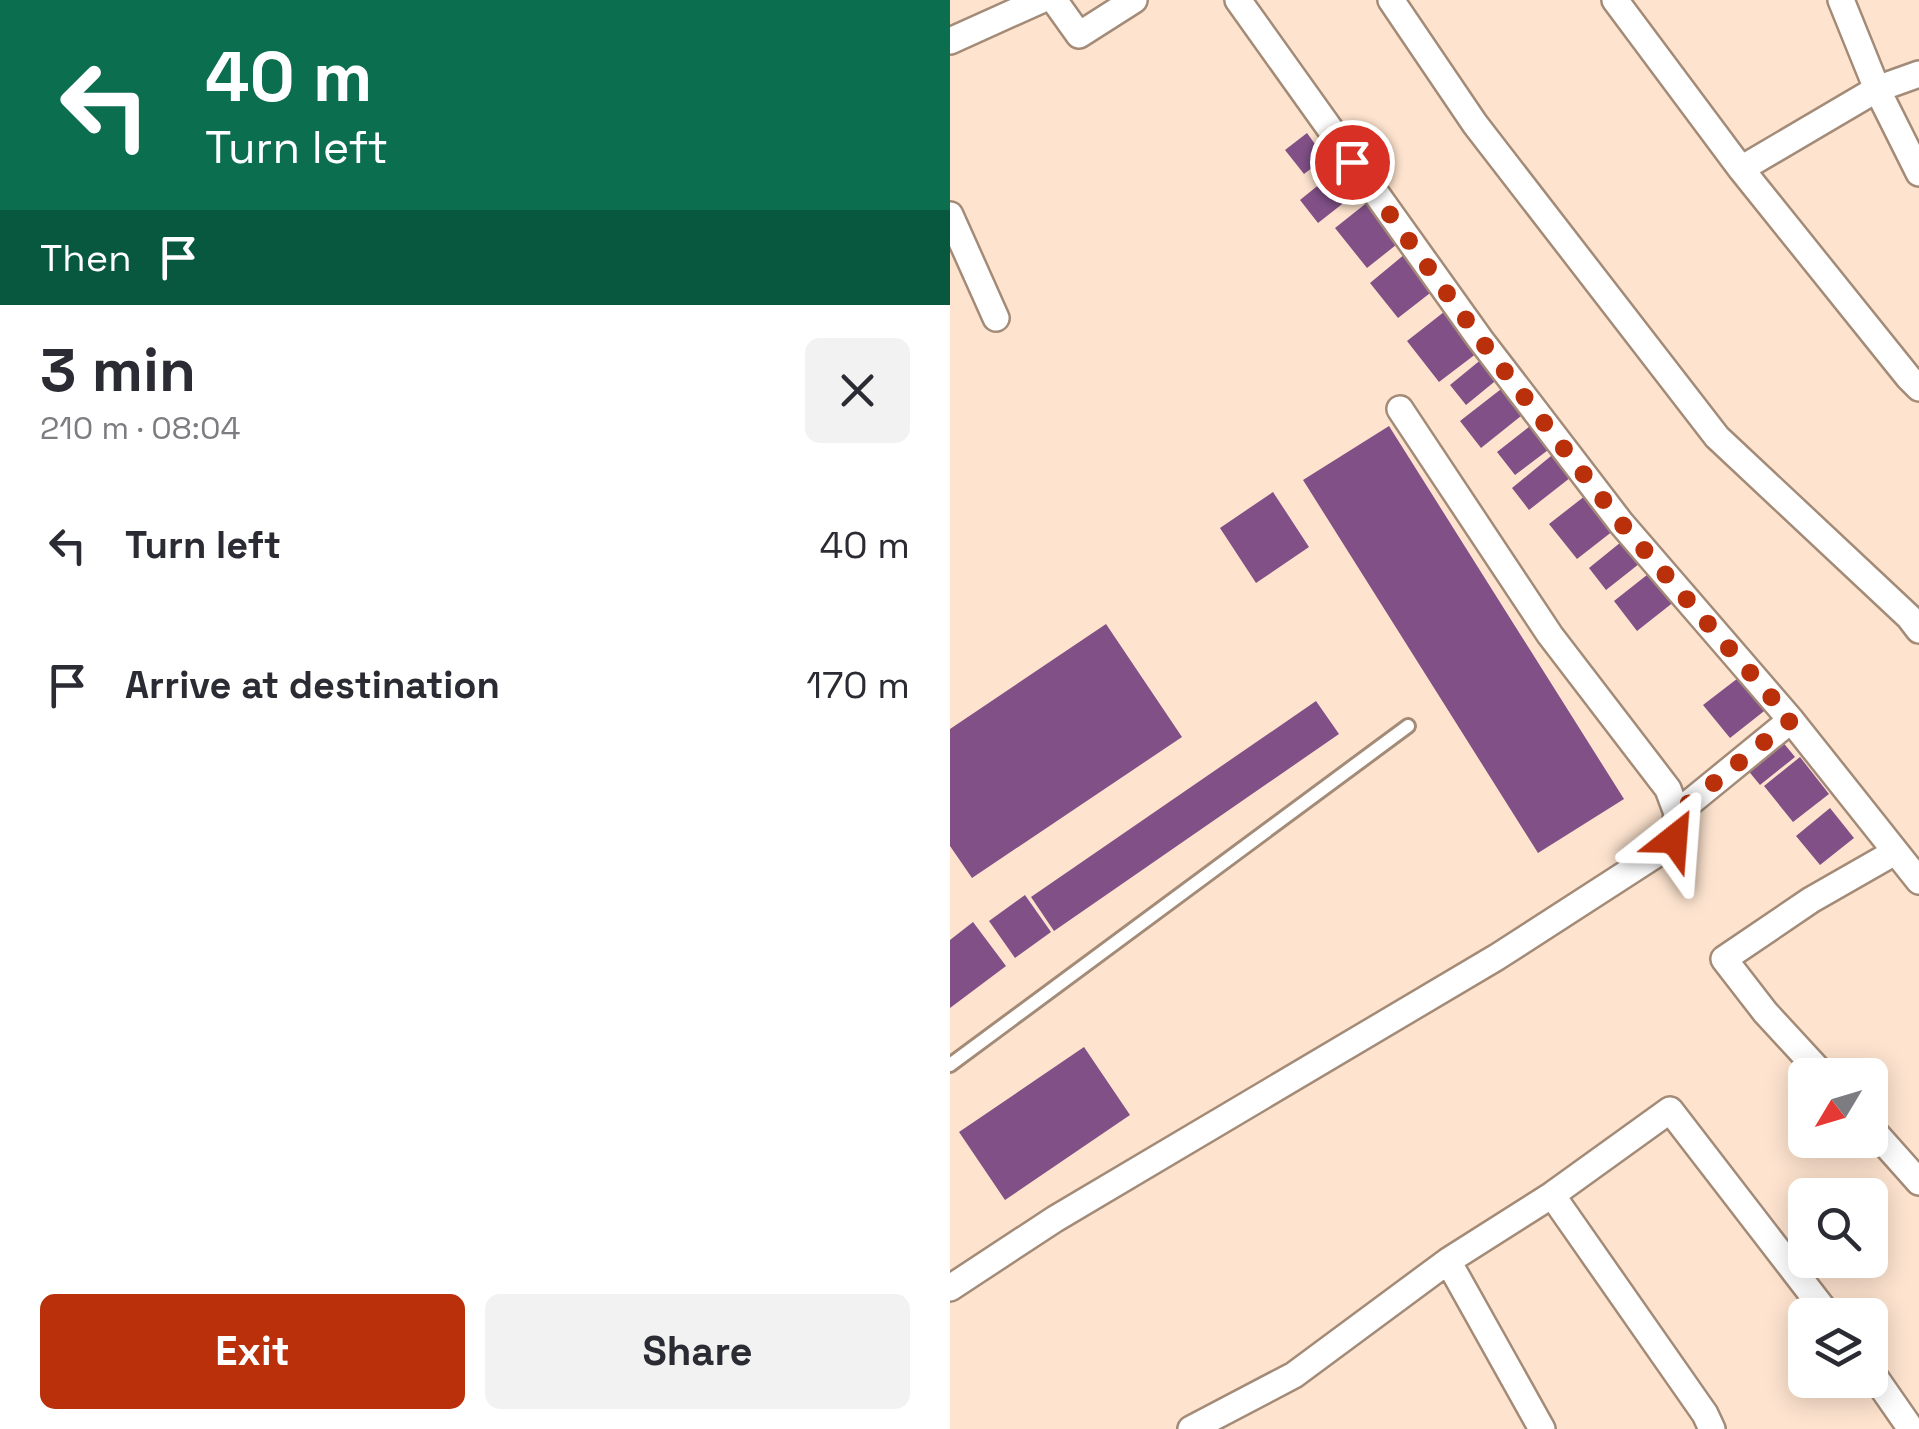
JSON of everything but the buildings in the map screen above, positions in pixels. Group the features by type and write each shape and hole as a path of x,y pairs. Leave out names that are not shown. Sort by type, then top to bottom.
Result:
{"street":[{"path":"950,40 1041,0"},
{"path":"1054,0 1079,35 1134,0"},
{"path":"1238,0 1446,292 1621,523 1791,720 1919,881"},
{"path":"1391,0 1475,124 1717,437 1919,630"},
{"path":"1615,0 1740,169 1919,388"},
{"path":"1841,0 1877,89 1919,173"},
{"path":"1740,169 1877,89 1919,74"},
{"path":"950,216 996,318"},
{"path":"950,1288 1055,1220 1497,957 1674,839 1677,813 1668,790 1550,635 1400,409"},
{"path":"1677,813 1791,720"},
{"path":"1807,1058 1724,959 1811,900 1895,852"},
{"path":"1191,1429 1294,1375 1448,1261 1552,1195 1670,1110 1815,1298"},
{"path":"1888,1148 1919,1182"},
{"path":"1552,1195 1712,1429"},
{"path":"1448,1261 1542,1429"},
{"path":"1888,1397 1910,1429"}],"lane":[{"path":"950,1065 1408,726"}],"route":[{"path":"1352,162 1480,339 1621,523 1791,720 1677,813 1674,839"}]}
